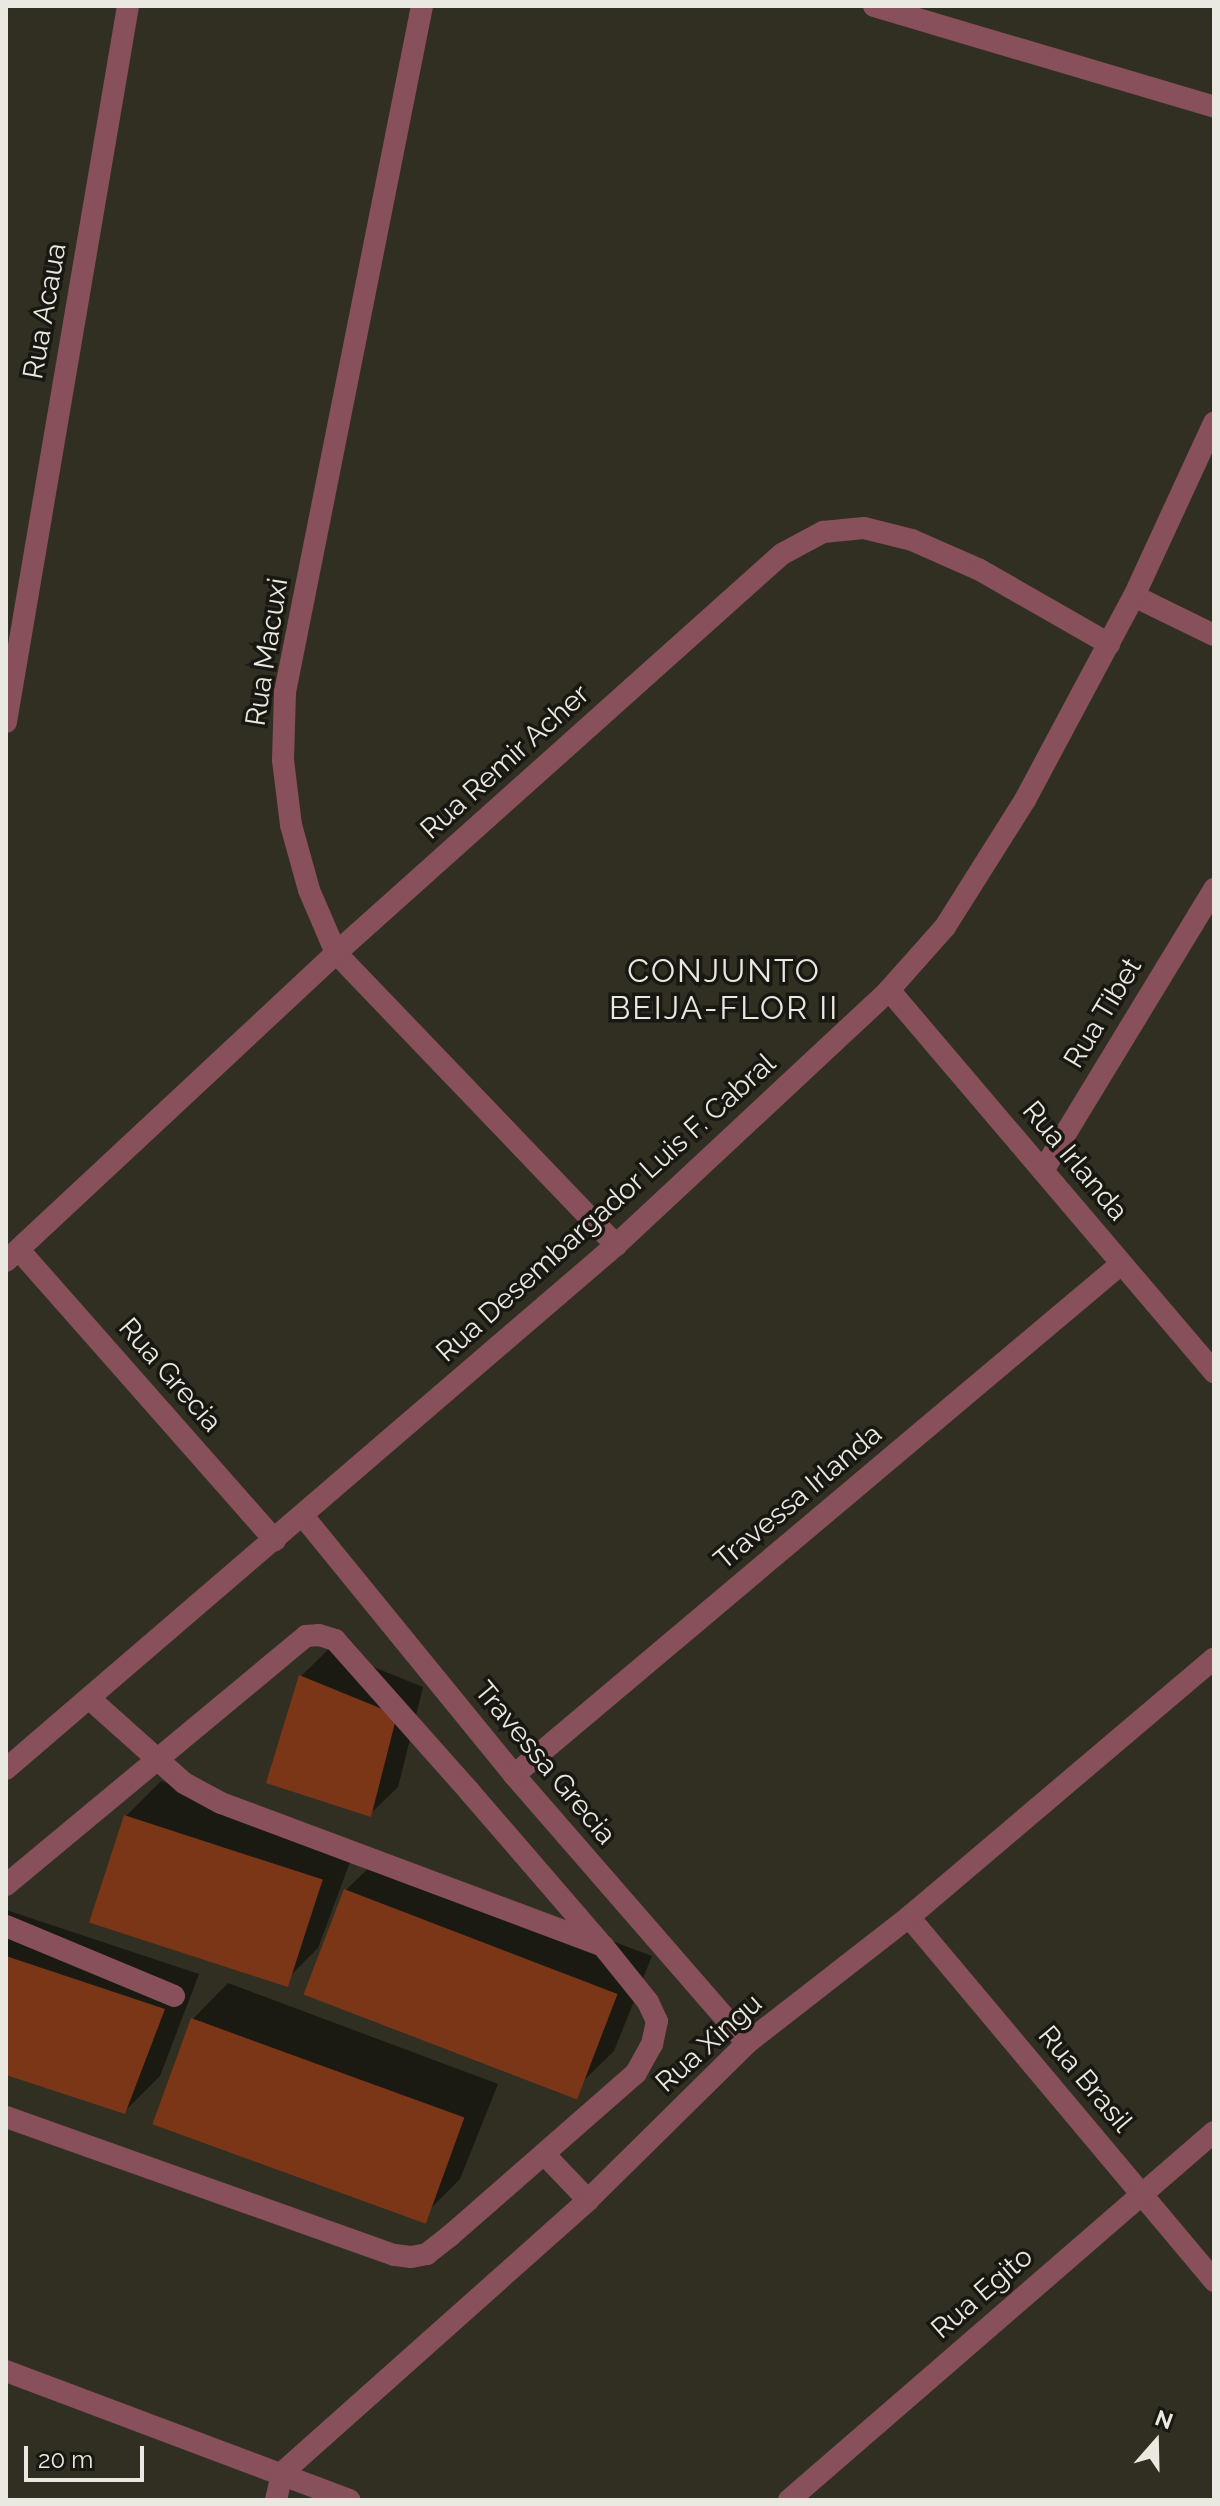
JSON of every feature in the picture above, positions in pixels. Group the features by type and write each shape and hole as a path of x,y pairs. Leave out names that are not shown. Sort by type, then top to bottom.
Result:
{"street":[{"name":"Rua Acaua","path":"6,722 128,6"},
{"name":"Rua Macuxi","path":"422,6 285,692 283,760 291,825 309,890 336,953 616,1245"},
{"path":"874,6 1214,107"},
{"name":"Rua Desembargador Luis F. Cabral","path":"6,1769 616,1245 889,990 945,927 984,870 1134,596 1214,423"},
{"name":"Rua Remir Acher","path":"13,1256 336,953 782,554 823,532 864,528 912,540 980,570 1109,644"},
{"path":"1134,596 1214,635"},
{"name":"Rua Tibet","path":"1044,1169 1214,889"},
{"name":"Rua Irlanda","path":"889,990 1214,1372"},
{"name":"Rua Grecia","path":"13,1256 275,1540"},
{"name":"Travessa Irlanda","path":"514,1775 1121,1264"},
{"name":"Travessa Grecia","path":"303,1516 514,1775 747,2043"},
{"path":"6,1885 306,1636 335,1640 603,1946 648,2002 657,2021 652,2044 636,2073 427,2254 411,2257 394,2255 162,2175 6,2117"},
{"name":"Rua Xingu","path":"282,2473 588,2200 747,2043 909,1917 1214,1658"},
{"path":"90,1699 156,1761 184,1783 221,1803 603,1946"},
{"name":"Rua Brasil","path":"909,1917 1214,2281"},
{"path":"6,1926 174,1996"},
{"name":"Rua Egito","path":"789,2500 1214,2132"},
{"path":"544,2154 588,2200"},
{"path":"6,2371 350,2500"},
{"path":"276,2500 282,2473"}],"building":[{"path":"299,1675 397,1715 371,1817 266,1783"},
{"path":"124,1815 323,1880 288,1987 89,1922"},
{"path":"344,1889 618,1994 577,2099 304,1994"},
{"path":"6,1956 165,2009 125,2114 6,2075"},
{"path":"191,2018 464,2118 426,2224 152,2124"}],"district":[{"name":"CONJUNTO BEIJA-FLOR II","path":"724,990"}]}
